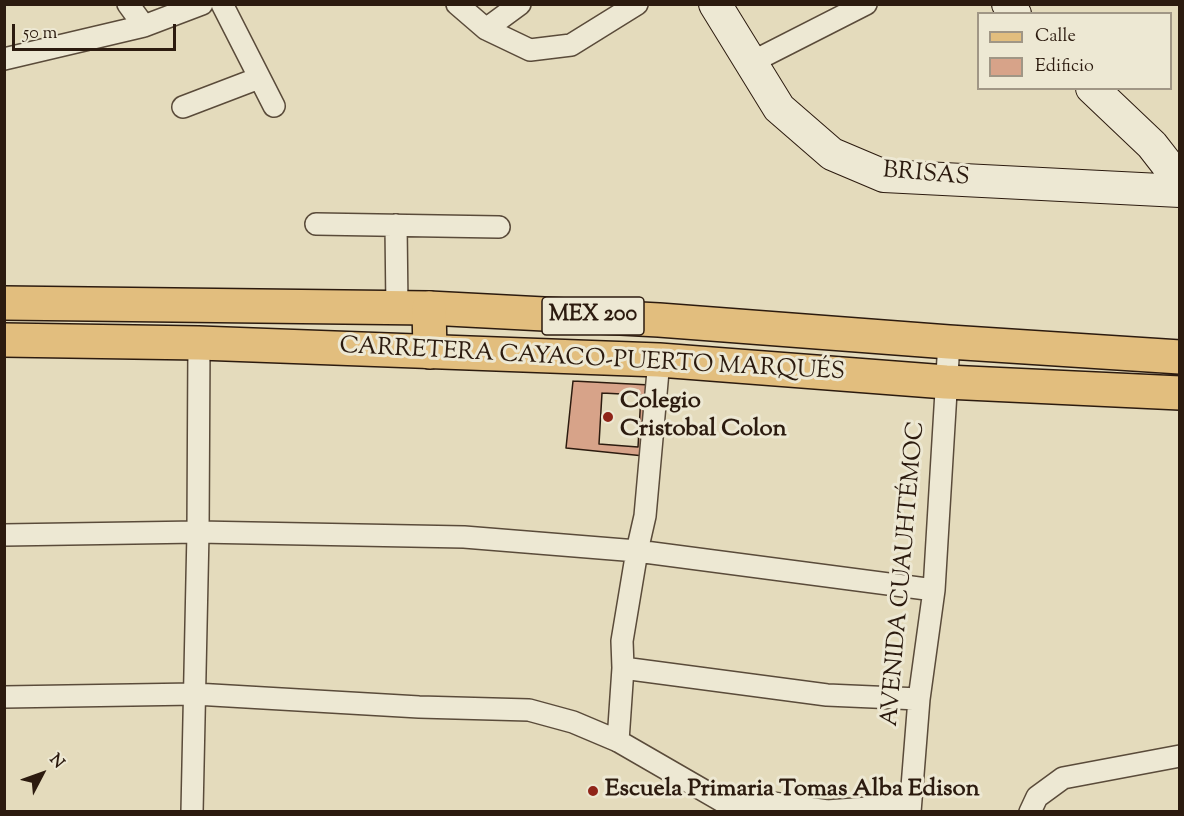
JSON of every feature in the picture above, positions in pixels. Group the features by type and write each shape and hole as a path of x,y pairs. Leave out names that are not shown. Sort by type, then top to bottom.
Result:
{"main road":[{"name":"CARRETERA CAYACO-PUERTO MARQUÉS","path":"4,303 429,308 670,321 1179,357"},
{"path":"429,308 430,352"},
{"name":"CARRETERA CAYACO-PUERTO MARQUÉS","path":"4,340 199,343 659,360 946,382 1179,393"}],"street":[{"path":"128,4 144,26"},
{"path":"4,59 144,26 202,4"},
{"path":"222,4 273,106"},
{"path":"457,4 486,29 530,50 571,45 637,4"},
{"path":"486,29 520,4"},
{"name":"BRISAS","path":"715,4 779,108 832,154 884,176 1179,191"},
{"path":"752,62 866,4"},
{"path":"183,107 259,78"},
{"path":"1094,90 1152,145 1179,181"},
{"path":"316,224 499,227"},
{"path":"396,225 397,308"},
{"name":"AVENIDA CUAUHTÉMOC","path":"910,808 919,699 934,590 948,342"},
{"path":"192,812 198,532 199,343"},
{"path":"618,741 622,641 645,516 659,360"},
{"path":"4,535 198,532 464,537 637,551 934,590"},
{"path":"622,668 827,695 919,699"},
{"path":"4,697 195,694 419,707 530,710 573,722 618,741 741,812"},
{"path":"1034,804 1063,778 1179,756"},
{"path":"708,794 827,811 910,808"}],"building":[{"name":"Colegio Cristobal Colon","path":"573,381 650,385 644,456 566,448"},
{"path":"602,393 641,395 638,447 599,444"}],"place":[{"name":"Colegio Cristobal Colon","path":"608,417"},
{"name":"Escuela Primaria Tomas Alba Edison","path":"593,791"}]}
